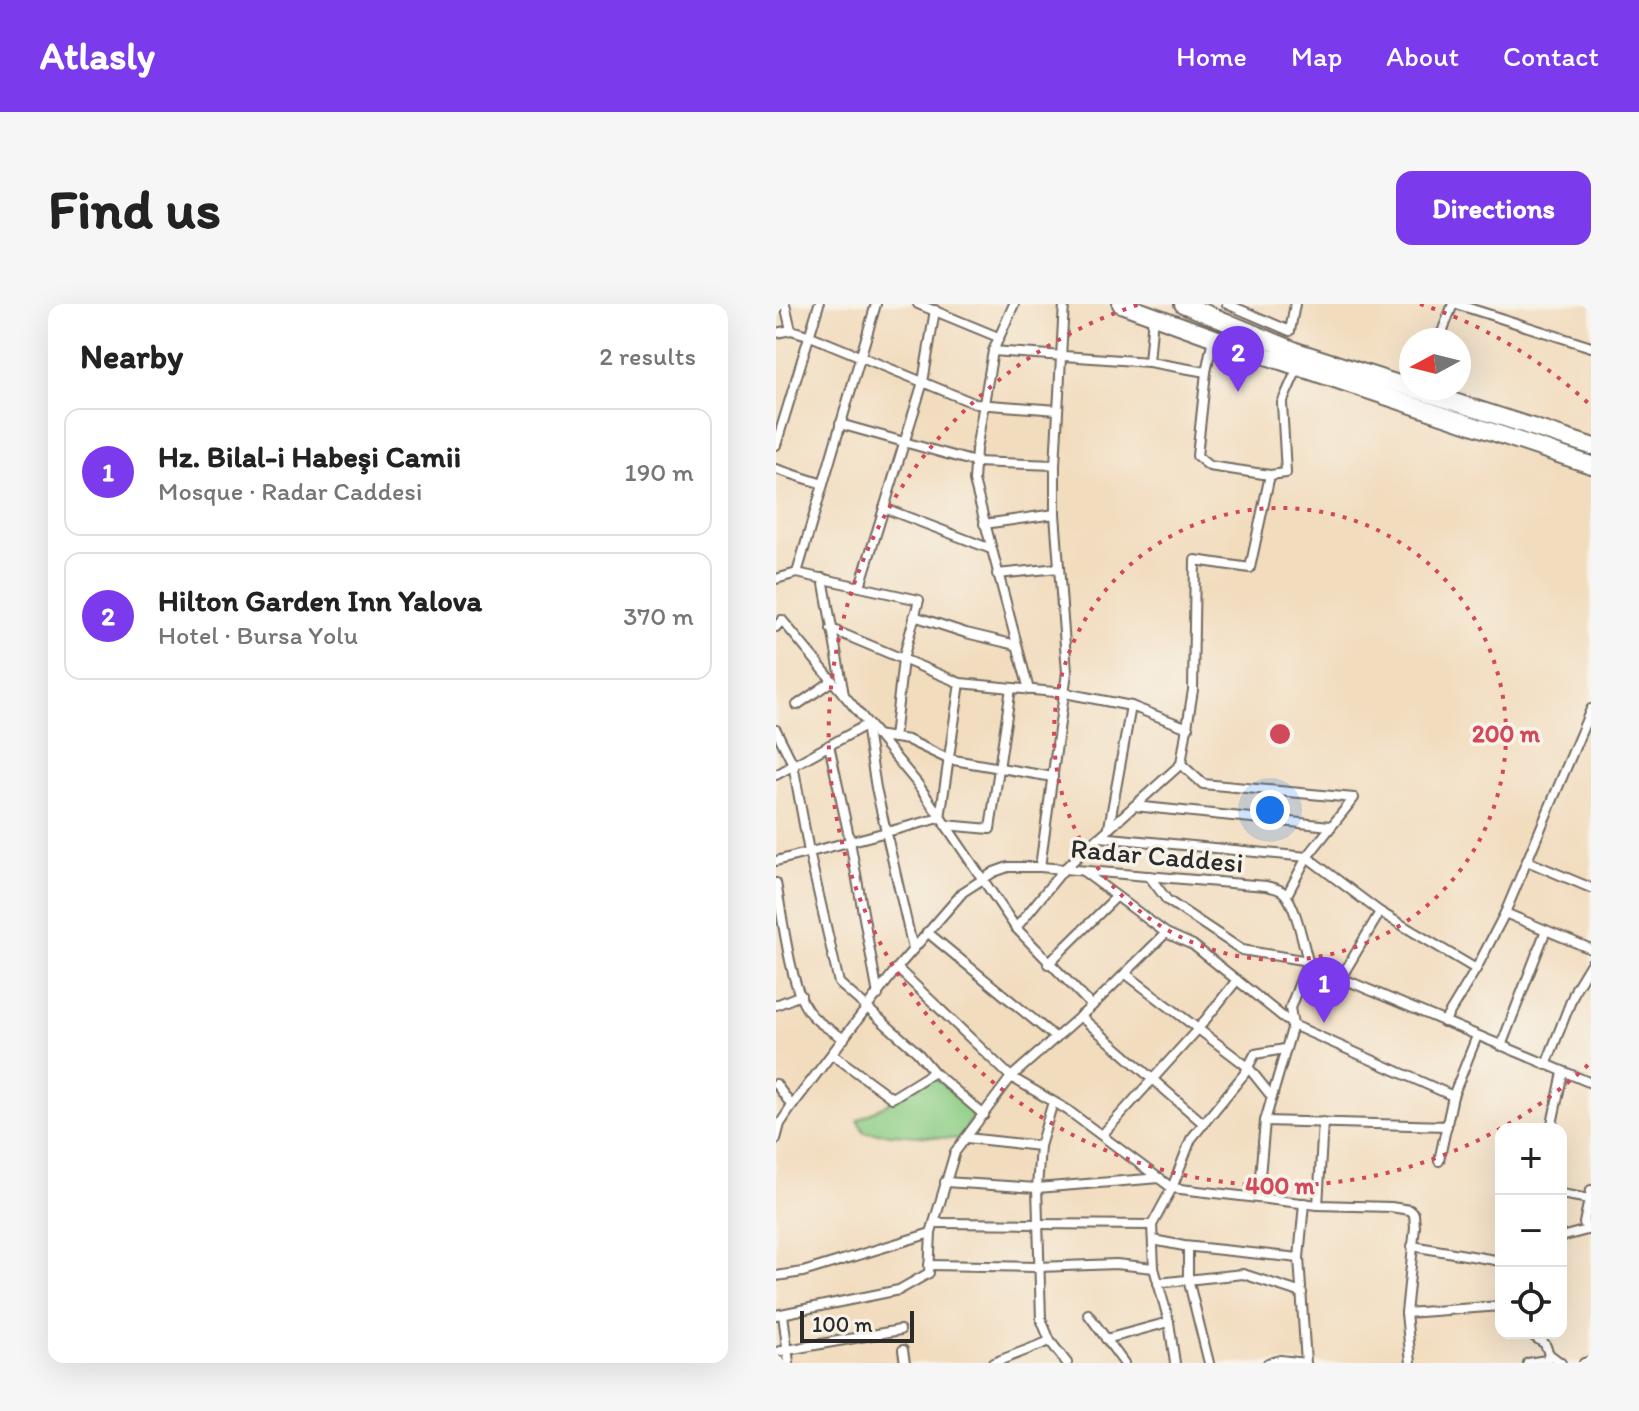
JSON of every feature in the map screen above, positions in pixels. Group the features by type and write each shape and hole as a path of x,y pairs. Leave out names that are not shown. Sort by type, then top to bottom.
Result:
{"highway":[{"path":"1121,304 1591,465"},
{"path":"1183,304 1296,351 1399,383"},
{"path":"1451,400 1591,446"}],"street":[{"path":"785,304 791,330"},
{"path":"776,445 819,304"},
{"path":"797,573 876,304"},
{"path":"918,304 998,337"},
{"path":"1014,304 993,351 974,481 1029,690"},
{"path":"1040,867 1065,693 1067,653 1055,514 1064,304"},
{"path":"1227,304 1290,331 1295,304"},
{"path":"1444,328 1454,304 1591,347"},
{"path":"860,586 923,382 935,310"},
{"path":"1149,362 1153,315"},
{"path":"776,333 791,330 808,335 985,405 1058,410"},
{"path":"1213,338 1197,456 1209,466 1270,475 1286,473 1282,403 1298,367"},
{"path":"993,351 1149,362 1206,372"},
{"path":"840,424 975,462 1055,465"},
{"path":"776,469 823,484"},
{"path":"1016,928 1064,869 1181,764 1193,690 1195,560 1250,568 1270,475"},
{"path":"884,508 991,549"},
{"path":"984,524 1055,514"},
{"path":"997,574 1059,568"},
{"path":"776,579 797,573 919,600 903,659 894,738"},
{"path":"823,578 844,696"},
{"path":"914,616 1016,645"},
{"path":"776,627 782,620 917,783 1016,928 1092,1006"},
{"path":"831,629 960,683 1065,693 1131,706 1188,728"},
{"path":"797,705 832,681"},
{"path":"943,822 948,759 960,683"},
{"path":"776,861 886,832 943,822 990,829 1011,688"},
{"path":"1109,828 1131,706"},
{"path":"1444,1022 1505,913 1591,709"},
{"path":"776,775 866,725"},
{"path":"866,725 913,949"},
{"path":"776,730 793,764 809,852 839,983 984,1115"},
{"path":"875,735 908,740 948,759 1053,777"},
{"path":"829,745 878,995"},
{"path":"1181,764 1203,784 1354,798 1307,857 1287,895 1308,961 1290,1008 1293,1025 1265,1121 1258,1198"},
{"path":"1134,806 1330,826"},
{"path":"1100,837 1307,857 1380,912 1476,969"},
{"path":"1527,861 1591,888"},
{"name":"Radar Caddesi","path":"776,1139 780,1124 792,1106 897,968 963,892 980,879 1008,867 1040,867 1266,886 1287,895"},
{"path":"1082,871 1166,933 1193,945 1293,1025 1453,1096"},
{"path":"1149,876 1167,900 1242,950 1308,961 1477,1036 1590,1080"},
{"path":"776,883 789,951 804,1005 814,1018 844,1039"},
{"path":"1048,964 1116,897"},
{"path":"1341,978 1380,912"},
{"path":"1505,913 1591,949"},
{"path":"1501,1046 1546,930"},
{"path":"927,932 1056,1038"},
{"path":"789,1363 780,1315 899,1290 929,1273 931,1233 955,1152 1011,1077 1092,1006 1166,933"},
{"path":"776,953 789,951"},
{"path":"1546,1065 1576,988 1591,963"},
{"path":"897,968 1011,1077 1102,1135 1172,1188 1318,1205 1410,1210 1414,1214 1415,1227 1406,1313 1411,1363"},
{"path":"1126,974 1248,1067 1272,1097"},
{"path":"1102,1135 1198,1029 1237,980"},
{"path":"776,1005 801,995"},
{"path":"1080,1016 1204,1124"},
{"path":"1439,1161 1453,1096 1477,1036"},
{"path":"1175,1363 1169,1322 1154,1268 1152,1225 1172,1188 1191,1139 1255,1054 1285,1049"},
{"path":"832,1054 892,1098 934,1072"},
{"path":"1552,1123 1563,1072"},
{"path":"776,1084 792,1106"},
{"path":"1053,1102 1040,1146 1037,1188 1041,1319 1050,1341 1067,1363"},
{"path":"1265,1121 1447,1126"},
{"path":"1318,1205 1323,1122"},
{"path":"967,1138 1040,1146"},
{"path":"945,1182 1037,1188 1160,1178"},
{"path":"1567,1194 1590,1195 1584,1223 1589,1230 1567,1236"},
{"path":"1268,1363 1280,1360 1306,1363 1299,1258 1304,1203"},
{"path":"935,1223 1152,1225"},
{"path":"776,1276 803,1272 931,1233"},
{"path":"1153,1240 1188,1247 1299,1258"},
{"path":"1412,1246 1495,1260"},
{"path":"1188,1247 1188,1279 1209,1363"},
{"path":"929,1265 1039,1267 1116,1264 1154,1268"},
{"path":"1158,1283 1243,1274 1302,1293"},
{"path":"1406,1313 1495,1306"},
{"path":"1088,1314 1124,1363"},
{"path":"1106,1339 1169,1322"},
{"path":"776,1352 900,1330"},
{"path":"1538,1339 1561,1363"},
{"path":"993,1363 1050,1341"},
{"path":"903,1350 905,1363"},
{"path":"1528,1363 1546,1360 1549,1354"},
{"path":"1584,1363 1591,1361"}],"green space":[{"path":"935,1077 975,1114 959,1139 864,1132 858,1120"}],"place":[{"name":"Hilton Garden Inn Yalova","path":"1238,392"},
{"name":"Hz. Bilal-i Habeşi Camii","path":"1324,1023"}]}
